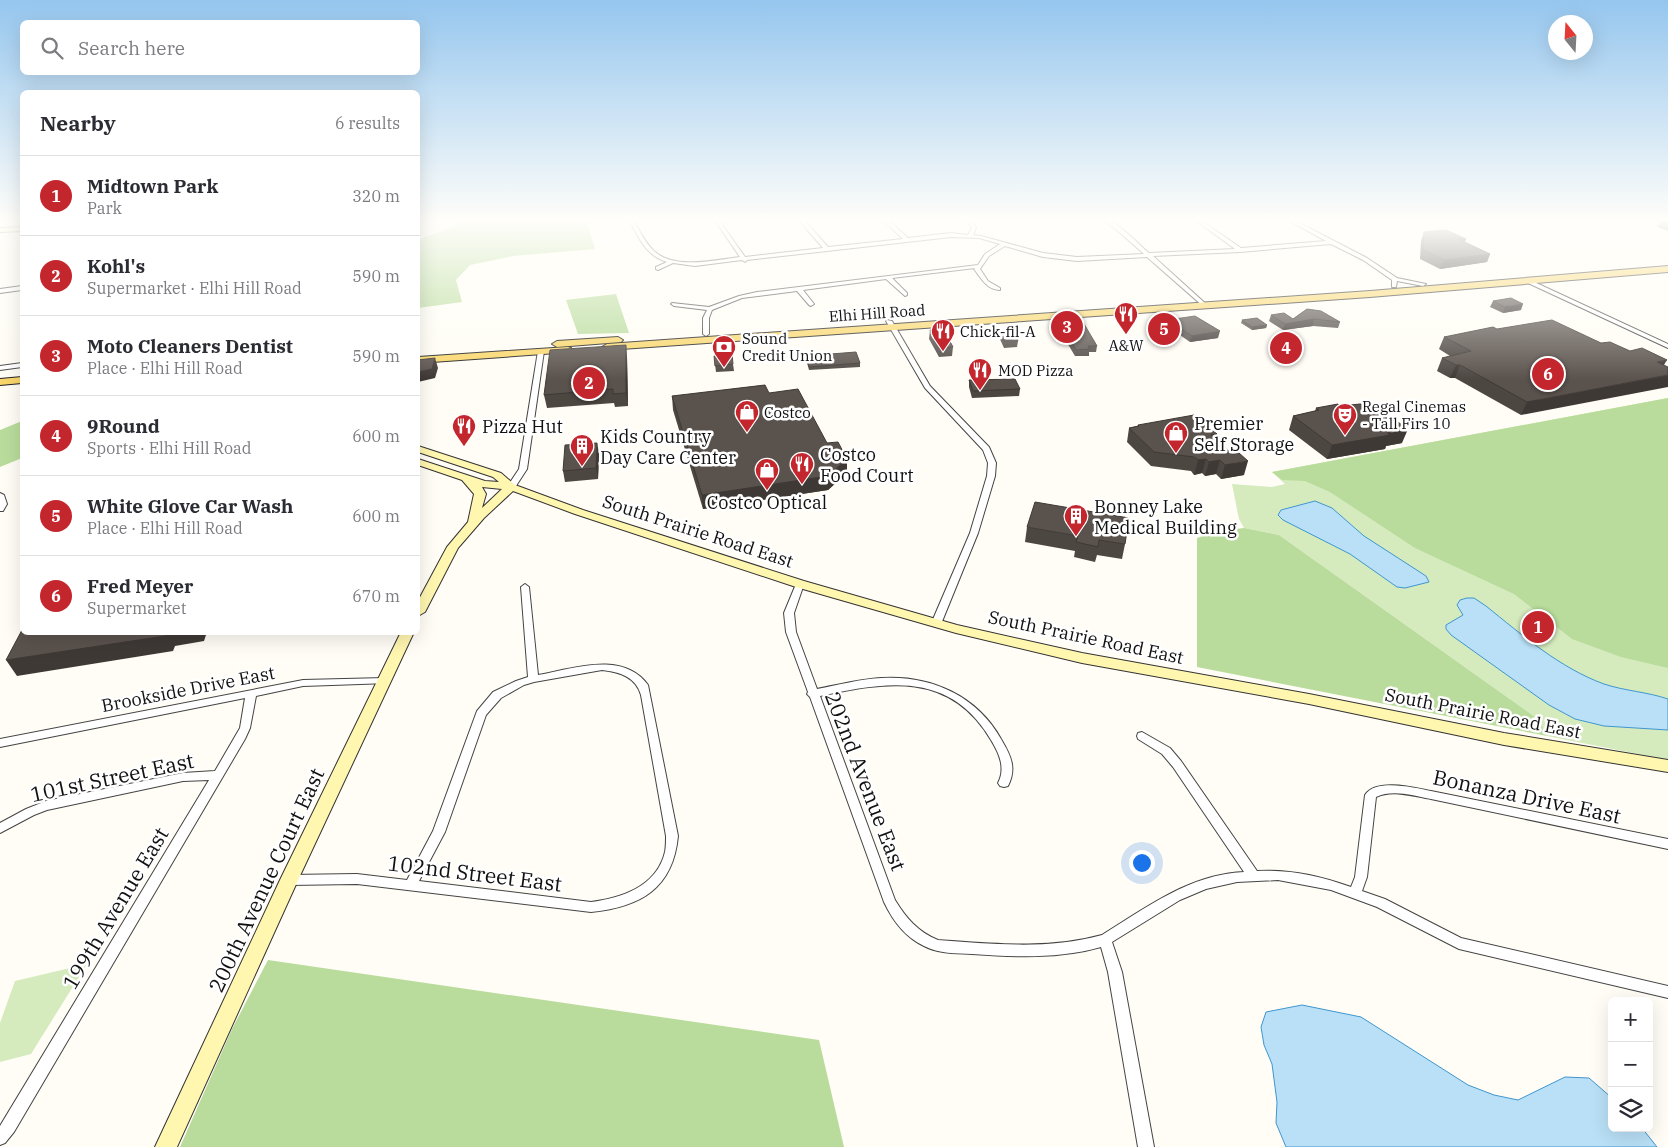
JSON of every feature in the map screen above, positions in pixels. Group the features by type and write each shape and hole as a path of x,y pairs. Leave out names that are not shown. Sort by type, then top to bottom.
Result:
{"main road":[{"name":"Elhi Hill Road","path":"1201,302 1395,283 1423,284 1564,273"},
{"name":"Elhi Hill Road","path":"420,360 1201,302 1530,282 1631,273"},
{"name":"Elhi Hill Road","path":"420,353 891,324"},
{"path":"0,382 20,380"},
{"path":"0,389 20,387"},
{"name":"South Prairie Road East","path":"420,450 497,475 511,487"},
{"name":"South Prairie Road East","path":"420,463 484,484 511,487 579,512 800,584 936,624 1082,658 1309,699 1504,739 1668,766"},
{"path":"461,476 478,490 480,494 472,525"},
{"path":"420,608 453,547 472,525 511,487"},
{"name":"200th Avenue Court East","path":"166,1147 407,635"}],"street":[{"path":"674,304 710,309 741,297 929,273"},
{"path":"979,273 986,282 998,289"},
{"path":"1168,273 1201,302"},
{"path":"1379,273 1395,283"},
{"path":"888,278 905,294"},
{"path":"1530,282 1668,346"},
{"path":"0,291 20,288"},
{"path":"799,290 811,304"},
{"path":"706,334 706,318 710,309"},
{"path":"891,324 928,387 986,449 992,463 991,476 974,533 936,624"},
{"path":"511,487 523,469 541,351"},
{"path":"0,368 20,365"},
{"path":"0,495 2,504 0,508"},
{"name":"202nd Avenue East","path":"800,584 790,606 789,620 812,694 890,902 898,917 910,932 937,946 1011,951 1056,950 1105,940"},
{"path":"411,885 440,832 481,714 487,705 501,692 533,679 526,627 524,587"},
{"name":"102nd Street East","path":"290,880 357,879 591,907 619,903 650,886 669,863 673,849 646,695 638,679 625,671 602,666 533,679"},
{"name":"Brookside Drive East","path":"0,743 309,683 385,681"},
{"path":"812,694 893,681 924,685 950,694 974,709 994,735 1008,767 1008,776 1004,783"},
{"name":"199th Avenue East","path":"0,1138 14,1119 245,728 251,693"},
{"path":"1142,736 1166,751 1177,764 1254,875"},
{"name":"101st Street East","path":"0,828 30,812 65,802 184,777 218,775"},
{"name":"Bonanza Drive East","path":"1355,894 1361,877 1371,795 1379,790 1399,789 1668,844"},
{"path":"1146,1147 1115,972 1105,940 1176,896 1204,884 1254,875 1300,879 1331,885 1381,903 1459,943 1668,992"}],"green space":[{"path":"420,273 463,273 456,280 462,302 420,308"},
{"path":"616,294 629,333 578,334 566,300"},
{"path":"1668,398 1668,760 1547,736 1538,719 1279,535 1244,528 1239,519 1232,484 1272,487 1285,484 1272,472"},
{"path":"1668,398 1668,668 1621,657 1572,639 1514,594 1415,548 1330,492 1305,481 1282,480 1272,472"},
{"path":"20,422 20,459 0,467 0,430"},
{"path":"1244,528 1279,535 1538,719 1547,736 1197,667 1197,538 1218,531"},
{"path":"268,960 819,1040 844,1147 180,1147 232,1029"},
{"path":"87,964 31,1054 0,1062 0,1023 15,981"}],"water":[{"path":"1315,501 1332,508 1364,536 1426,576 1429,582 1405,588 1397,587 1350,554 1283,520 1278,515 1281,510"},
{"path":"1474,598 1486,606 1542,650 1572,669 1604,684 1668,699 1668,730 1604,726 1575,719 1549,705 1451,635 1446,629 1446,625 1463,615 1457,605 1460,600"},
{"path":"1302,1005 1361,1017 1468,1085 1494,1095 1518,1100 1565,1077 1589,1078 1608,1095 1608,1132 1645,1132 1657,1147 1286,1147 1276,1123 1277,1102 1272,1064 1264,1045 1261,1027 1266,1012"}],"building":[{"path":"1511,298 1523,304 1505,307 1493,301"},
{"path":"1307,309 1321,311 1340,322 1314,319 1285,324 1271,315 1284,313 1293,319"},
{"path":"1195,316 1220,331 1192,336 1168,320"},
{"path":"1052,317 1080,317 1097,346 1088,346 1090,349 1076,350 1061,325 1056,325"},
{"path":"1257,318 1267,325 1252,327 1242,320"},
{"path":"1552,320 1601,343 1610,342 1630,351 1642,348 1667,360 1657,362 1668,367 1668,375 1527,402 1460,365 1442,358 1471,351 1444,337 1493,327 1497,329"},
{"path":"945,329 953,347 939,348 930,330"},
{"path":"1013,330 1018,341 1004,341 999,331"},
{"path":"626,345 626,393 613,394 613,389 544,395 550,350"},
{"path":"856,352 860,363 809,367 806,356"},
{"path":"732,354 733,364 715,366 714,356"},
{"path":"435,358 432,369 420,372 420,360"},
{"path":"1015,379 1020,389 973,391 969,380"},
{"name":"Costco","path":"765,385 769,393 798,389 827,443 838,442 847,459 828,476 702,495 672,396"},
{"path":"1370,403 1408,429 1387,433 1390,435 1332,445 1293,416 1319,410 1316,408 1338,404 1340,406"},
{"path":"1194,415 1217,434 1211,435 1232,454 1239,453 1248,461 1225,465 1220,460 1209,462 1206,459 1198,460 1194,457 1154,452 1129,428"},
{"path":"597,443 596,468 563,471 565,445"},
{"path":"1035,502 1129,518 1125,544 1099,540 1098,547 1076,542 1078,536 1027,527"},
{"path":"20,634 165,635 165,636 6,660"}],"place":[{"name":"Moto Cleaners Dentist","path":"1067,327"},
{"name":"White Glove Car Wash","path":"1164,329"},
{"name":"A&W","path":"1126,335"},
{"name":"9Round","path":"1286,348"},
{"name":"Chick-fil-A","path":"943,352"},
{"name":"Sound Credit Union","path":"724,368"},
{"name":"Fred Meyer","path":"1548,374"},
{"name":"Kohl's","path":"589,383"},
{"name":"MOD Pizza","path":"980,391"},
{"name":"Costco","path":"747,433"},
{"name":"Regal Cinemas - Tall Firs 10","path":"1345,436"},
{"name":"Pizza Hut","path":"464,447"},
{"name":"Premier Self Storage","path":"1176,454"},
{"name":"Kids Country Day Care Center","path":"582,467"},
{"name":"Costco Food Court","path":"802,485"},
{"name":"Costco Optical","path":"767,491"},
{"name":"Bonney Lake Medical Building","path":"1076,537"},
{"name":"Midtown Park","path":"1538,627"}]}
